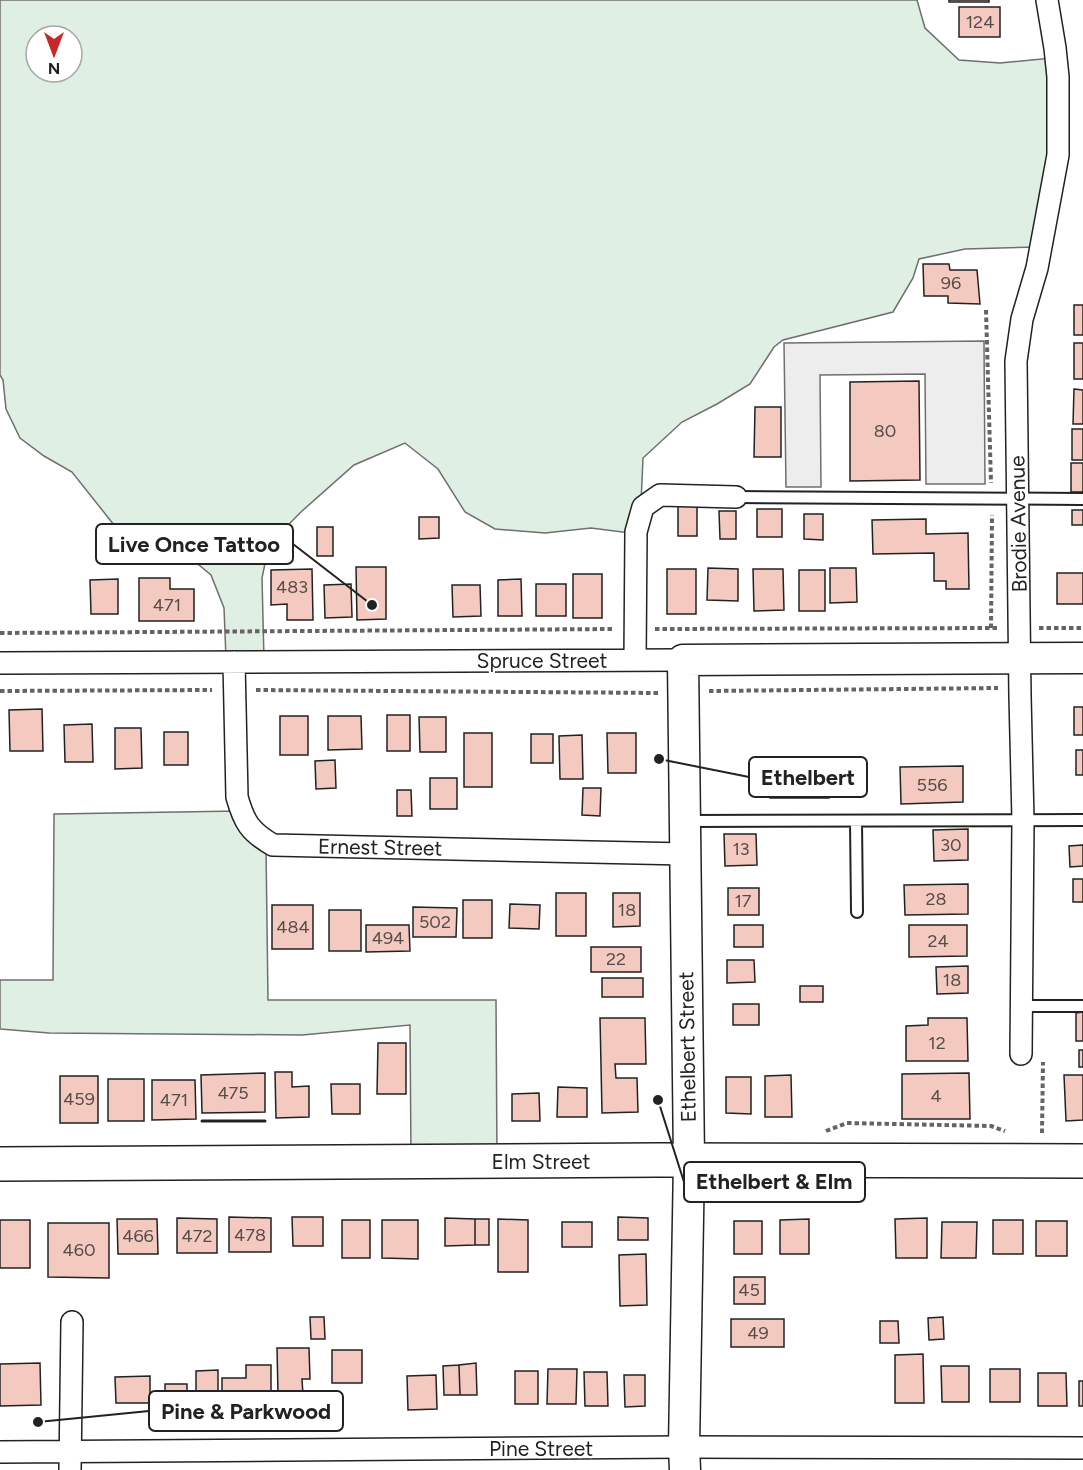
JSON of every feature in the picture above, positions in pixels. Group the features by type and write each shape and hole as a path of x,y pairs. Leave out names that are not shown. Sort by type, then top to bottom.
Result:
{"main road":[{"name":"Elm Street","path":"0,1164 1083,1161"}],"street":[{"name":"Brodie Avenue","path":"1021,1054 1023,820 1016,361 1022,319 1037,268 1058,155 1058,77 1047,0"},
{"path":"635,660 636,532 643,507 660,495 736,497"},
{"name":"Spruce Street","path":"0,663 1083,658"},
{"name":"Ethelbert Street","path":"683,660 689,1161 685,1458"},
{"name":"Ernest Street","path":"234,662 237,797 243,817 258,837 273,845 685,854"},
{"path":"70,1461 72,1322"},
{"name":"Pine Street","path":"0,1452 70,1461 685,1458 1083,1448"}],"lane":[{"path":"736,497 1083,499"},
{"path":"685,821 1083,820"},
{"path":"856,821 857,912"},
{"path":"1022,1006 1083,1006"}],"path":[{"path":"986,310 992,498 991,628"},
{"path":"0,633 1083,628"},
{"path":"0,691 683,692 1020,688"},
{"path":"821,1133 847,1123 991,1126 1014,1134"},
{"path":"1033,1135 1042,1135"}],"green space":[{"path":"0,0 917,0 925,28 959,60 1000,63 1052,58 1055,154 1036,247 965,249 919,259 913,278 893,312 783,340 774,347 750,384 682,422 643,458 641,503 630,533 591,528 545,533 495,529 465,512 438,469 405,443 354,465 269,544 262,578 264,659 226,658 224,608 211,575 182,551 118,530 72,472 44,456 20,438 6,409 3,380 0,375"},
{"path":"239,811 266,848 268,1000 496,1000 497,1159 411,1159 410,1025 302,1035 49,1033 0,1029 0,980 53,980 54,814"}],"shaded area":[{"path":"984,341 985,484 926,484 925,374 820,375 821,487 786,487 784,343"}],"building":[{"path":"949,0 989,0 989,2 949,2"},
{"path":"959,7 1000,7 1000,37 959,37"},
{"path":"923,264 949,264 950,270 977,270 980,304 948,303 948,296 924,296"},
{"path":"1074,305 1083,305 1083,335 1074,335"},
{"path":"1074,343 1083,343 1083,379 1074,379"},
{"path":"919,381 920,480 850,481 850,382"},
{"path":"1074,389 1083,390 1083,424 1073,424"},
{"path":"755,407 781,407 781,457 754,457"},
{"path":"1072,429 1083,429 1083,460 1072,460"},
{"path":"1071,463 1083,463 1083,492 1071,492"},
{"path":"678,506 697,506 697,536 678,536"},
{"path":"757,509 782,509 782,537 757,537"},
{"path":"1072,510 1083,510 1083,525 1072,525"},
{"path":"719,511 736,511 736,539 720,539"},
{"path":"804,514 823,514 823,540 804,539"},
{"path":"419,517 439,517 439,538 419,539"},
{"path":"926,519 926,534 968,533 969,589 946,589 946,581 934,581 934,553 873,554 872,520"},
{"path":"317,527 333,527 333,556 317,556"},
{"path":"356,567 386,567 386,619 357,620"},
{"path":"708,568 738,569 738,601 707,600"},
{"path":"830,568 856,568 857,602 830,603"},
{"path":"312,569 313,620 287,620 287,604 271,605 271,570"},
{"path":"667,569 696,569 696,614 667,614"},
{"path":"753,569 783,569 784,610 754,611"},
{"path":"799,570 825,570 825,611 799,611"},
{"path":"1057,573 1083,573 1083,604 1057,604"},
{"path":"573,574 602,574 602,618 573,618"},
{"path":"139,578 170,578 170,589 194,589 194,621 139,621"},
{"path":"118,579 118,614 91,614 90,580"},
{"path":"521,579 522,616 498,616 498,580"},
{"path":"351,584 352,617 325,618 324,585"},
{"path":"536,584 566,584 566,616 536,616"},
{"path":"452,585 480,585 481,616 453,617"},
{"path":"1074,707 1083,707 1083,735 1074,735"},
{"path":"42,709 43,751 10,751 9,710"},
{"path":"387,715 410,715 410,751 387,751"},
{"path":"280,716 308,716 308,755 280,755"},
{"path":"328,716 361,716 362,749 328,750"},
{"path":"419,717 446,717 446,752 420,752"},
{"path":"92,724 93,762 65,762 64,725"},
{"path":"115,728 141,728 142,768 115,769"},
{"path":"164,732 188,732 188,765 164,765"},
{"path":"464,733 492,733 492,787 464,787"},
{"path":"607,733 636,733 636,773 608,773"},
{"path":"531,734 553,734 553,763 531,763"},
{"path":"582,735 583,779 560,779 559,736"},
{"path":"1076,750 1083,750 1083,775 1076,775"},
{"path":"335,760 336,788 316,789 315,761"},
{"path":"828,764 829,798 770,798 769,771 795,771 795,765"},
{"path":"963,766 963,802 901,804 900,767"},
{"path":"430,778 457,778 457,809 430,809"},
{"path":"583,788 601,788 600,816 582,815"},
{"path":"397,790 411,790 412,816 397,816"},
{"path":"968,829 968,860 934,861 933,830"},
{"path":"724,834 756,834 757,865 725,866"},
{"path":"1083,845 1083,866 1070,867 1069,846"},
{"path":"1073,879 1083,879 1083,902 1073,902"},
{"path":"968,884 968,914 905,915 904,885"},
{"path":"728,888 759,888 759,915 728,915"},
{"path":"556,893 586,893 586,936 556,936"},
{"path":"613,893 640,893 640,926 613,927"},
{"path":"463,900 492,900 492,938 463,938"},
{"path":"510,904 540,905 539,929 509,928"},
{"path":"272,905 313,905 313,949 272,949"},
{"path":"413,907 457,908 456,937 413,937"},
{"path":"329,910 361,910 361,951 329,951"},
{"path":"366,925 409,925 410,951 366,952"},
{"path":"734,925 763,925 763,947 734,947"},
{"path":"909,925 967,925 967,956 909,957"},
{"path":"591,947 641,947 641,972 591,972"},
{"path":"727,960 754,960 755,982 727,983"},
{"path":"968,966 968,993 937,994 936,967"},
{"path":"602,978 643,978 643,997 602,997"},
{"path":"800,986 823,986 823,1002 800,1002"},
{"path":"733,1004 759,1004 759,1025 733,1025"},
{"path":"1083,1012 1083,1041 1076,1041 1076,1013"},
{"path":"600,1018 645,1018 646,1064 615,1064 616,1078 637,1078 638,1112 602,1113"},
{"path":"928,1018 967,1018 968,1061 906,1061 906,1026 928,1025"},
{"path":"378,1043 406,1043 406,1094 377,1094"},
{"path":"1079,1050 1083,1050 1083,1067 1079,1067"},
{"path":"275,1072 292,1072 292,1087 309,1086 309,1117 276,1118"},
{"path":"265,1073 265,1112 202,1113 201,1075"},
{"path":"969,1073 970,1119 902,1119 902,1074"},
{"path":"791,1075 792,1117 765,1117 765,1076"},
{"path":"1064,1075 1083,1075 1083,1120 1066,1121"},
{"path":"60,1076 98,1076 98,1123 60,1123"},
{"path":"726,1077 751,1077 751,1114 726,1113"},
{"path":"108,1079 144,1079 144,1121 108,1121"},
{"path":"152,1080 195,1080 196,1119 152,1120"},
{"path":"331,1084 360,1084 360,1114 332,1114"},
{"path":"558,1087 587,1088 587,1117 557,1117"},
{"path":"539,1093 540,1121 512,1121 512,1094"},
{"path":"229,1217 271,1218 271,1252 229,1252"},
{"path":"292,1217 323,1217 323,1246 293,1246"},
{"path":"618,1217 648,1218 648,1240 618,1240"},
{"path":"177,1218 217,1219 217,1253 177,1253"},
{"path":"445,1218 475,1219 475,1245 445,1246"},
{"path":"927,1218 927,1258 896,1258 895,1219"},
{"path":"117,1219 157,1219 158,1254 118,1254"},
{"path":"475,1219 489,1219 489,1245 475,1245"},
{"path":"498,1219 528,1220 528,1272 498,1272"},
{"path":"809,1219 809,1254 780,1254 780,1220"},
{"path":"0,1220 30,1220 30,1268 0,1268"},
{"path":"342,1220 370,1220 370,1258 342,1258"},
{"path":"382,1220 418,1220 418,1259 382,1258"},
{"path":"993,1220 1023,1220 1023,1254 993,1254"},
{"path":"734,1221 762,1221 762,1254 734,1254"},
{"path":"1036,1221 1067,1221 1067,1256 1036,1256"},
{"path":"562,1222 592,1222 592,1247 562,1247"},
{"path":"942,1222 977,1222 976,1258 941,1258"},
{"path":"48,1223 109,1223 109,1278 48,1277"},
{"path":"646,1254 647,1305 620,1306 619,1255"},
{"path":"734,1277 765,1277 765,1304 734,1304"},
{"path":"310,1317 324,1317 325,1339 311,1339"},
{"path":"943,1317 944,1339 929,1340 928,1318"},
{"path":"731,1319 784,1319 784,1347 731,1347"},
{"path":"880,1321 898,1321 899,1343 880,1343"},
{"path":"277,1348 309,1348 310,1379 302,1379 303,1395 278,1395"},
{"path":"332,1350 362,1350 362,1383 332,1383"},
{"path":"923,1354 924,1403 895,1403 895,1355"},
{"path":"40,1363 41,1405 0,1406 0,1364"},
{"path":"476,1363 477,1395 460,1395 459,1365"},
{"path":"246,1365 271,1365 271,1407 251,1407 251,1415 222,1415 222,1378 246,1378"},
{"path":"459,1365 460,1395 444,1395 443,1366"},
{"path":"941,1366 969,1366 969,1402 942,1402"},
{"path":"548,1369 577,1369 576,1404 547,1404"},
{"path":"990,1369 1020,1369 1020,1402 990,1402"},
{"path":"218,1370 218,1417 196,1417 196,1371"},
{"path":"515,1371 538,1371 538,1404 515,1404"},
{"path":"584,1372 607,1372 608,1406 585,1406"},
{"path":"1038,1373 1066,1373 1067,1406 1038,1406"},
{"path":"436,1375 437,1409 408,1410 407,1376"},
{"path":"624,1375 645,1375 645,1406 625,1407"},
{"path":"150,1376 150,1403 116,1403 115,1377"},
{"path":"1079,1381 1083,1381 1083,1406 1079,1406"},
{"path":"165,1384 187,1384 187,1417 165,1417"}],"wall":[{"path":"202,1121 265,1121"}],"place":[{"name":"Live Once Tattoo","path":"372,605"},
{"name":"Ethelbert","path":"659,759"},
{"name":"Ethelbert & Elm","path":"658,1100"},
{"name":"Pine & Parkwood","path":"38,1422"}]}
